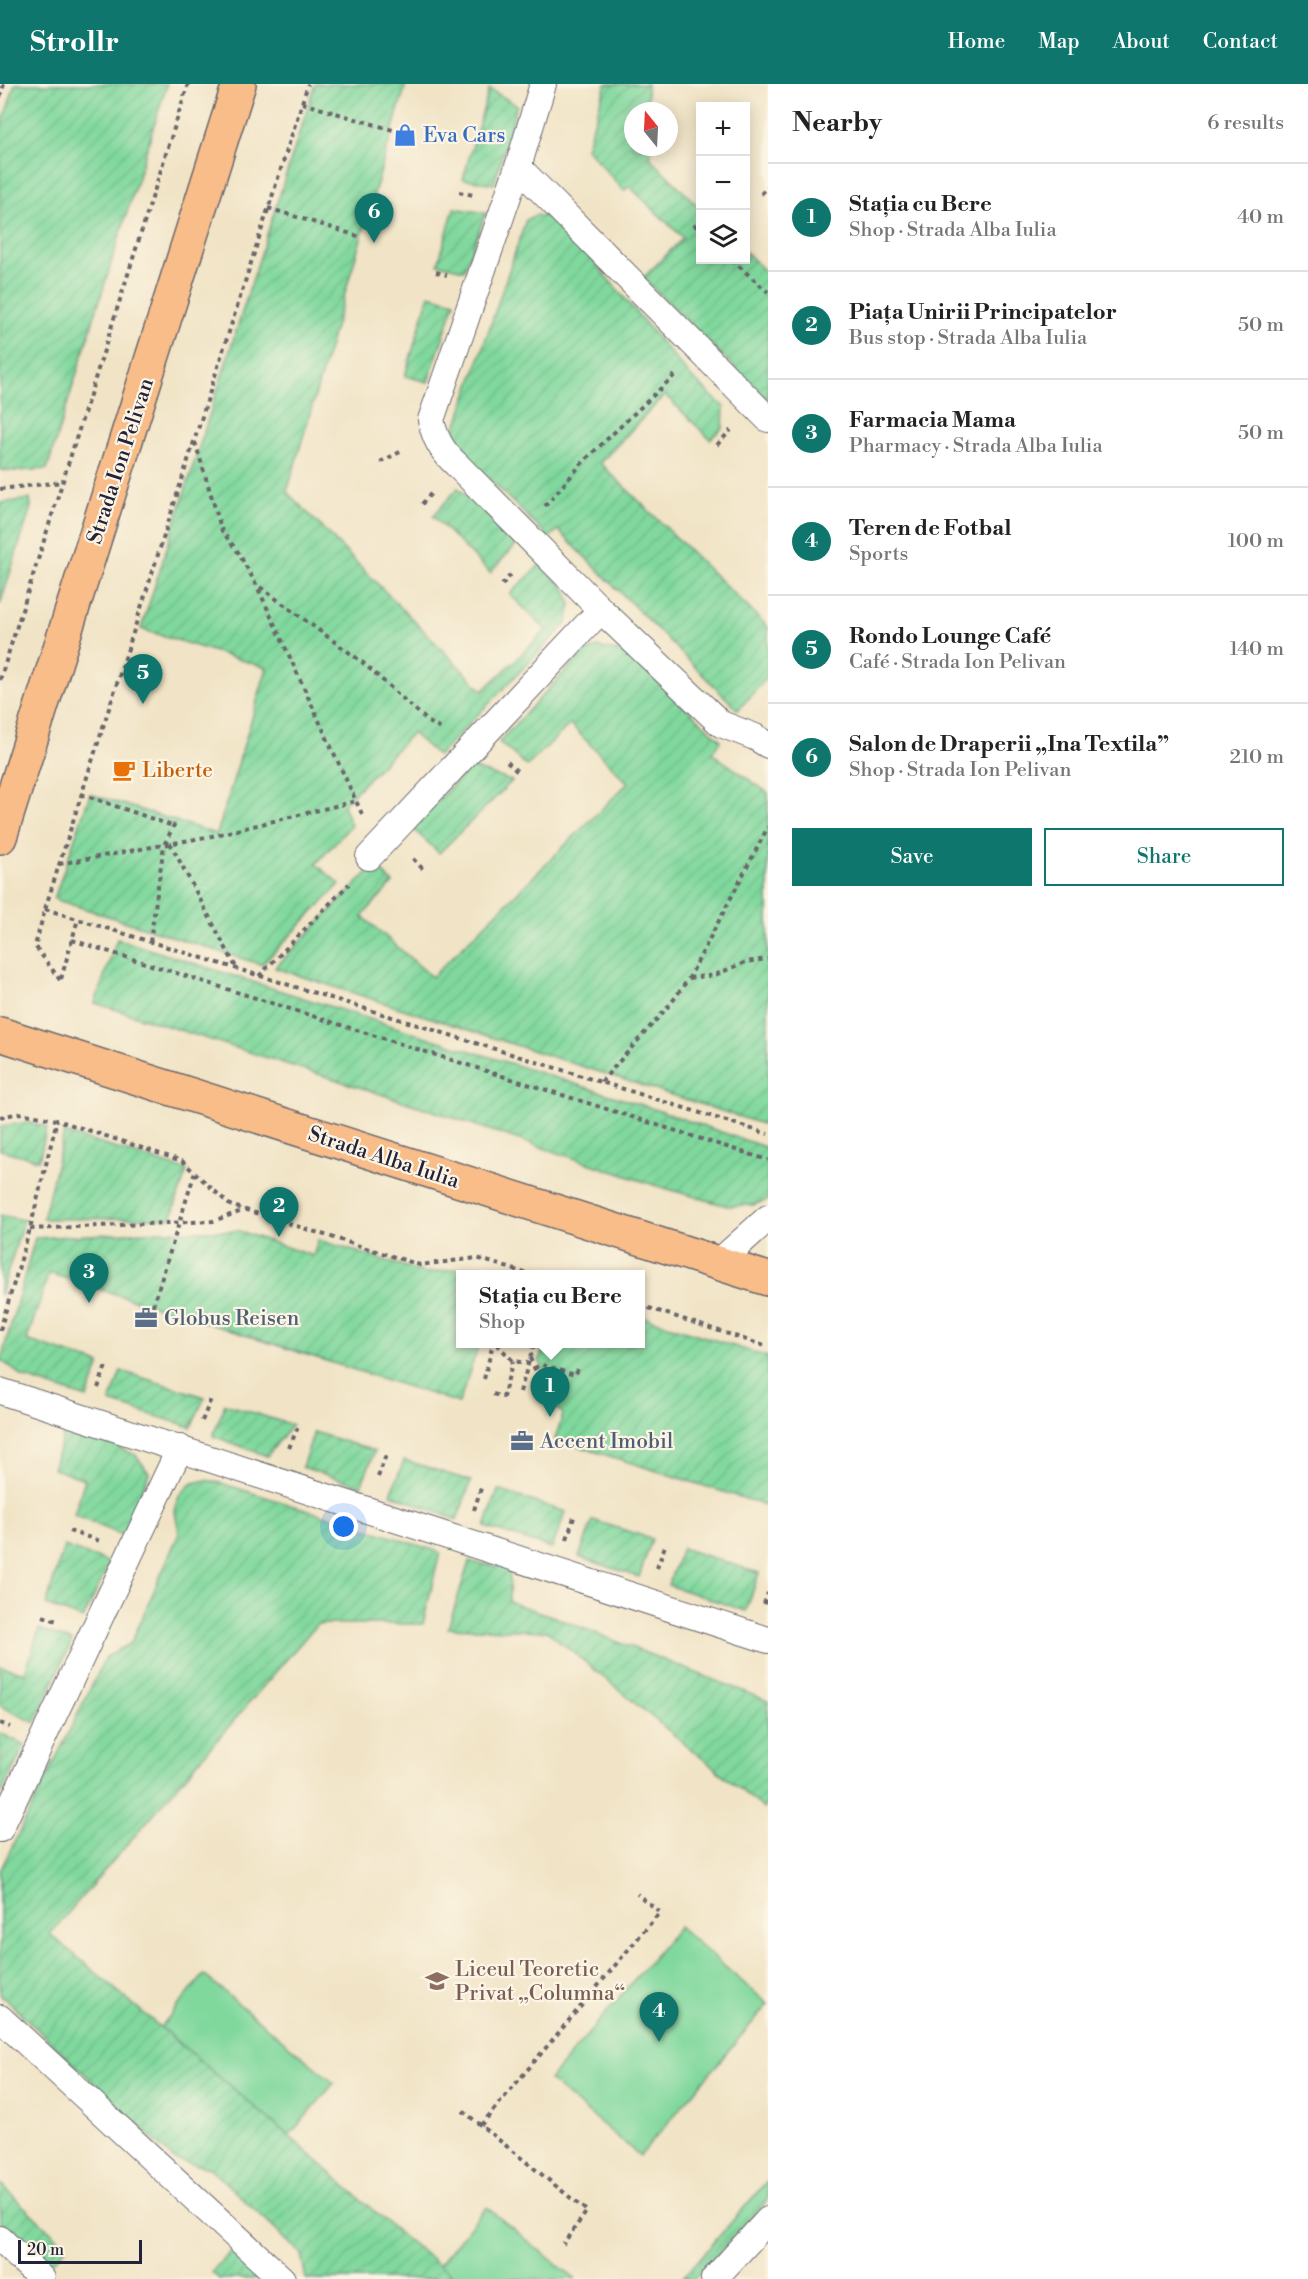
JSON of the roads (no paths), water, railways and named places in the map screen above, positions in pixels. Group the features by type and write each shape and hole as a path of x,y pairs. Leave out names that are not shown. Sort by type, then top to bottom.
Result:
{"main road":[{"name":"Strada Ion Pelivan","path":"0,837 239,84"},
{"name":"Strada Alba Iulia","path":"0,1034 768,1279"}],"lane":[{"path":"543,84 518,167 431,420 434,434 444,452 523,532 721,724 755,737 768,745"},
{"path":"518,167 768,419"},
{"path":"374,852 601,610"},
{"path":"718,1263 768,1218"},
{"path":"0,1391 768,1640"},
{"path":"0,1829 180,1448"},
{"path":"0,2018 282,2279"},
{"path":"714,2279 768,2220"},
{"path":"0,2239 42,2279"}],"place":[{"name":"Eva Cars","path":"405,135"},
{"name":"Salon de Draperii „Ina Textila”","path":"374,243"},
{"name":"Rondo Lounge Café","path":"143,704"},
{"name":"Liberte","path":"124,770"},
{"name":"Piața Unirii Principatelor","path":"279,1237"},
{"name":"Farmacia Mama","path":"89,1303"},
{"name":"Globus Reisen","path":"146,1318"},
{"name":"Stația cu Bere","path":"550,1417"},
{"name":"Accent Imobil","path":"522,1441"},
{"name":"Liceul Teoretic Privat „Columna“","path":"437,1981"},
{"name":"Teren de Fotbal","path":"659,2042"}]}
